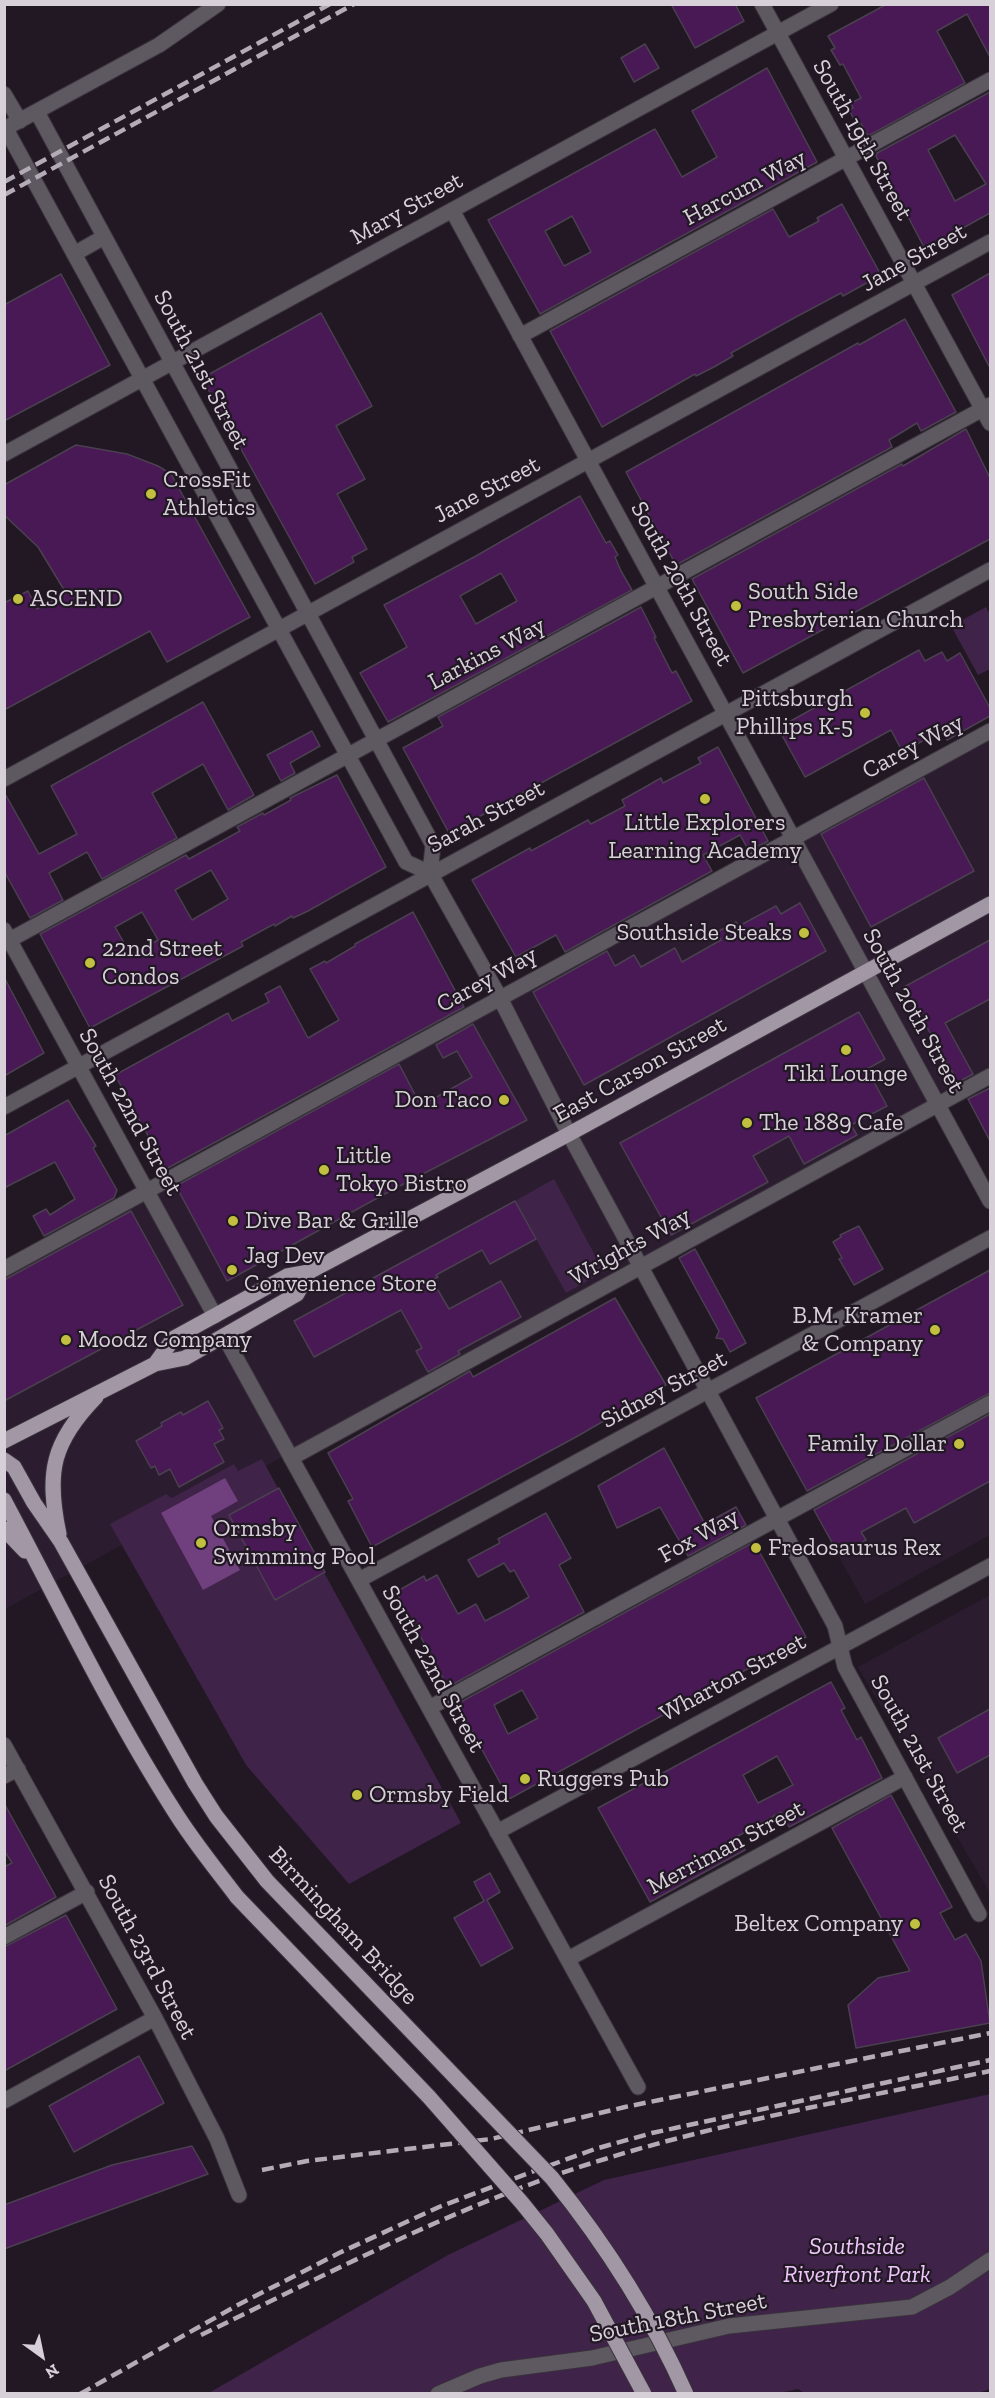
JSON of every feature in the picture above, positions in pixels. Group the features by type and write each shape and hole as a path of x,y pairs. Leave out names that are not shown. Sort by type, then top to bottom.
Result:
{"main road":[{"name":"East Carson Street","path":"155,1364 174,1338 287,1276 309,1272 569,1134 990,904"},
{"name":"East Carson Street","path":"4,1441 155,1364 185,1358 297,1294 309,1272"},
{"path":"61,1542 54,1507 53,1468 58,1451 75,1421 103,1390"},
{"name":"Birmingham Bridge","path":"4,1460 14,1467 34,1503 61,1542 195,1783 223,1825 267,1881 552,2178 578,2210 627,2280 661,2340 686,2394"},
{"path":"4,1500 33,1559 173,1810 237,1897 429,2097 529,2211 594,2301 644,2394"},
{"path":"4,1529 33,1559"}],"street":[{"path":"10,126 159,45 218,4"},
{"name":"South 19th Street","path":"762,4 914,283 987,407 990,423"},
{"name":"Mary Street","path":"4,454 831,4"},
{"name":"Harcum Way","path":"520,336 990,80"},
{"path":"4,94 10,126 74,254 406,862 430,873"},
{"name":"South 21st Street","path":"37,112 433,845 430,873 500,998 569,1134 835,1626 845,1666 980,1914"},
{"name":"South 20th Street","path":"452,210 990,1201"},
{"path":"74,254 104,237"},
{"name":"Jane Street","path":"4,779 990,242"},
{"name":"Larkins Way","path":"6,938 987,407"},
{"name":"Sarah Street","path":"4,1107 990,570"},
{"name":"Carey Way","path":"4,1269 990,731"},
{"name":"South 22nd Street","path":"6,938 148,1190 215,1316"},
{"name":"Wrights Way","path":"291,1458 990,1076"},
{"name":"Sidney Street","path":"358,1580 990,1238"},
{"name":"South 22nd Street","path":"224,1336 638,2087"},
{"name":"Fox Way","path":"429,1708 990,1403"},
{"name":"Wharton Street","path":"497,1832 990,1566"},
{"name":"South 23rd Street","path":"4,1745 11,1772 87,1892 155,2018 217,2139 239,2195"},
{"name":"Merriman Street","path":"568,1959 905,1776"},
{"path":"4,1937 87,1892"},
{"path":"4,2101 155,2018"},
{"name":"South 18th Street","path":"438,2394 480,2376 501,2370 592,2358 729,2326 912,2307 950,2287 990,2260"}],"shaded area":[{"path":"990,730 990,1069 5,1609 5,1269"},
{"path":"990,1408 990,1535 865,1604 811,1506"},
{"name":"Ormsby Swimming Pool","path":"225,1478 238,1501 211,1516 240,1570 203,1590 161,1513"},
{"path":"990,1595 990,1893 858,1667"}],"green space":[{"path":"986,607 990,614 990,669 978,675 951,626"},
{"path":"554,1179 604,1272 566,1293 515,1201"},
{"path":"262,1459 461,1823 349,1884 246,1765 110,1524 166,1494 172,1498 234,1464 238,1471"},
{"name":"Southside Riverfront Park","path":"990,2094 990,2389 975,2394 806,2394 798,2389 775,2394 207,2394 448,2255 604,2180"}],"building":[{"path":"671,4 735,4 744,21 695,48"},
{"path":"887,4 990,4 990,57 967,14 937,31 965,83 868,136 861,123 857,125 849,110 853,108 851,103 861,98 843,64 840,65 831,50 835,48 828,36"},
{"path":"645,44 659,68 634,82 621,58"},
{"path":"767,68 817,162 540,314 488,220 655,129 682,177 717,157 692,111","holes":["572,216 591,252 564,266 545,231"]},
{"path":"990,92 990,213 925,249 876,156 877,153","holes":["955,135 986,184 955,201 928,150"]},
{"path":"842,204 881,275 843,296 841,293 794,318 731,353 733,356 714,367 696,376 695,374 602,427 550,331 773,209 789,237 819,221 817,218"},
{"path":"990,273 990,368 952,295"},
{"path":"61,274 110,365 4,421 4,305"},
{"path":"321,313 372,406 336,426 365,479 337,494 367,549 352,557 354,562 315,584 202,378"},
{"path":"905,319 956,412 921,431 917,423 889,440 892,447 676,565 626,472"},
{"path":"966,429 990,478 990,539 743,673 692,579 902,464 903,466"},
{"path":"76,445 127,454 158,466 171,474 250,617 167,662 150,631 4,710 4,603 28,591 37,609 66,593 38,547 4,515 4,485"},
{"path":"580,496 606,543 610,541 618,555 615,557 632,590 388,722 360,673 407,647 384,605 476,556","holes":["501,573 517,601 476,624 460,596"]},
{"path":"641,607 672,673 676,671 692,701 449,833 403,748 443,726 438,717"},
{"name":"Pittsburgh Phillips K-5","path":"919,650 925,661 942,652 947,661 960,653 990,708 990,716 947,740 942,730 908,749 906,746 901,749 891,730 805,777 778,728"},
{"path":"203,702 254,795 228,810 203,764 152,793 177,838 102,879 87,852 49,873 63,900 30,918 4,871 4,792 39,854 77,834 51,786"},
{"path":"312,731 320,746 290,763 295,773 281,781 267,755"},
{"path":"718,747 768,841 749,851 740,835 703,855 712,871 565,952 556,935 516,957 472,880 530,848 531,851 588,820 591,824 625,806 622,800 661,778 663,783 701,763 698,758"},
{"path":"337,775 386,867 308,911 293,918 292,916 275,926 274,924 241,942 243,946 90,1028 40,934 186,855 189,859 240,831 237,827 263,813 264,815 291,800 290,798","holes":["211,870 228,899 192,920 175,890","142,912 158,940 131,955 115,927"]},
{"path":"924,778 974,871 871,927 821,834"},
{"path":"800,903 826,951 584,1085 533,992 607,951 615,966 634,955 641,967 675,948 682,962 721,940 717,932 736,922 739,926 776,906 781,914"},
{"path":"413,912 464,1007 166,1169 115,1075 228,1013 232,1021 269,1002 265,994 280,986 308,1038 339,1020 310,969 325,961 326,963"},
{"path":"990,940 990,999 945,1023 973,1074 958,1082 904,987"},
{"path":"4,977 44,1053 4,1076"},
{"path":"859,1012 885,1059 867,1069 887,1106 851,1125 857,1135 804,1164 789,1136 753,1156 768,1182 671,1235 620,1143"},
{"path":"473,1024 527,1120 390,1191 227,1281 176,1186 399,1064 421,1106 472,1077 457,1051 443,1058 436,1045"},
{"path":"990,1088 990,1141 968,1099"},
{"path":"68,1100 96,1146 93,1148 117,1190 114,1198 44,1236 33,1216 46,1209 50,1215 75,1199 55,1162 4,1188 4,1136"},
{"path":"515,1201 536,1239 490,1264 482,1250 436,1275 438,1277 432,1280 449,1309 501,1281 521,1317 458,1351 460,1354 428,1372 416,1351 422,1348 401,1310 314,1357 294,1321"},
{"path":"131,1211 183,1305 4,1401 4,1280"},
{"path":"859,1226 883,1269 854,1285 839,1259 842,1258 833,1242 841,1237 840,1235"},
{"path":"695,1249 746,1343 730,1352 723,1339 716,1338 719,1331 679,1258"},
{"name":"B.M. Kramer & Company","path":"990,1270 990,1393 807,1491 756,1398"},
{"path":"615,1298 666,1385 576,1437 372,1547 348,1501 353,1499 328,1453 470,1371 473,1377"},
{"path":"208,1401 223,1428 219,1430 224,1439 214,1444 224,1462 179,1487 170,1469 159,1475 155,1466 151,1468 136,1441 162,1426 161,1423 181,1412 183,1415"},
{"name":"Family Dollar","path":"990,1414 990,1481 914,1523 906,1508 861,1532 866,1540 839,1555 814,1510"},
{"path":"664,1448 705,1524 736,1507 746,1525 688,1556 660,1507 617,1528 598,1486"},
{"path":"279,1488 325,1572 275,1600 229,1515"},
{"path":"546,1513 571,1558 559,1565 584,1612 448,1687 396,1592 424,1576 426,1581 437,1575 458,1614 476,1604 485,1621 510,1608 529,1597 514,1570 510,1572 504,1563 478,1577 468,1560 500,1543 498,1539"},
{"path":"754,1542 806,1637 509,1799 457,1704","holes":["522,1690 538,1718 508,1734 494,1705"]},
{"path":"831,1682 845,1708 841,1710 857,1740 861,1737 882,1778 789,1827 781,1812 738,1836 745,1850 650,1902 598,1808","holes":["777,1756 793,1785 758,1803 743,1775"]},
{"path":"990,1709 990,1755 957,1773 938,1738"},
{"name":"Beltex Company","path":"891,1795 952,1907 940,1913 955,1940 966,1934 981,1961 990,2023 856,2048 848,2005 878,1978 910,1971 832,1828"},
{"path":"4,1803 56,1897 4,1926 4,1867 12,1863 4,1850"},
{"path":"490,1873 500,1892 487,1900 513,1948 481,1966 454,1918 484,1901 474,1882"},
{"path":"66,1915 117,2009 4,2071 4,1947"},
{"path":"139,2056 164,2103 74,2152 49,2106"},
{"path":"192,2146 208,2174 4,2249 4,2205 112,2165"}],"railway":[{"path":"4,182 330,4"},
{"path":"4,195 354,4"},
{"path":"262,2170 307,2161 491,2139 625,2107 990,2033"},
{"path":"80,2394 236,2306 339,2253 439,2207 526,2174 595,2149 652,2133 990,2060"},
{"path":"201,2335 400,2239 552,2176 652,2145 700,2133 796,2110 990,2071"}],"place":[{"name":"CrossFit Athletics","path":"151,494"},
{"name":"ASCEND","path":"18,599"},
{"name":"South Side Presbyterian Church","path":"736,606"},
{"name":"Pittsburgh Phillips K-5","path":"865,713"},
{"name":"Little Explorers Learning Academy","path":"705,799"},
{"name":"Southside Steaks","path":"804,933"},
{"name":"22nd Street Condos","path":"90,963"},
{"name":"Tiki Lounge","path":"846,1050"},
{"name":"Don Taco","path":"504,1100"},
{"name":"The 1889 Cafe","path":"747,1123"},
{"name":"Little Tokyo Bistro","path":"324,1170"},
{"name":"Dive Bar & Grille","path":"233,1221"},
{"name":"Jag Dev Convenience Store","path":"232,1270"},
{"name":"B.M. Kramer & Company","path":"935,1330"},
{"name":"Moodz Company","path":"66,1340"},
{"name":"Family Dollar","path":"959,1444"},
{"name":"Ormsby Swimming Pool","path":"201,1543"},
{"name":"Fredosaurus Rex","path":"756,1548"},
{"name":"Ruggers Pub","path":"525,1779"},
{"name":"Ormsby Field","path":"357,1795"},
{"name":"Beltex Company","path":"915,1924"}]}
